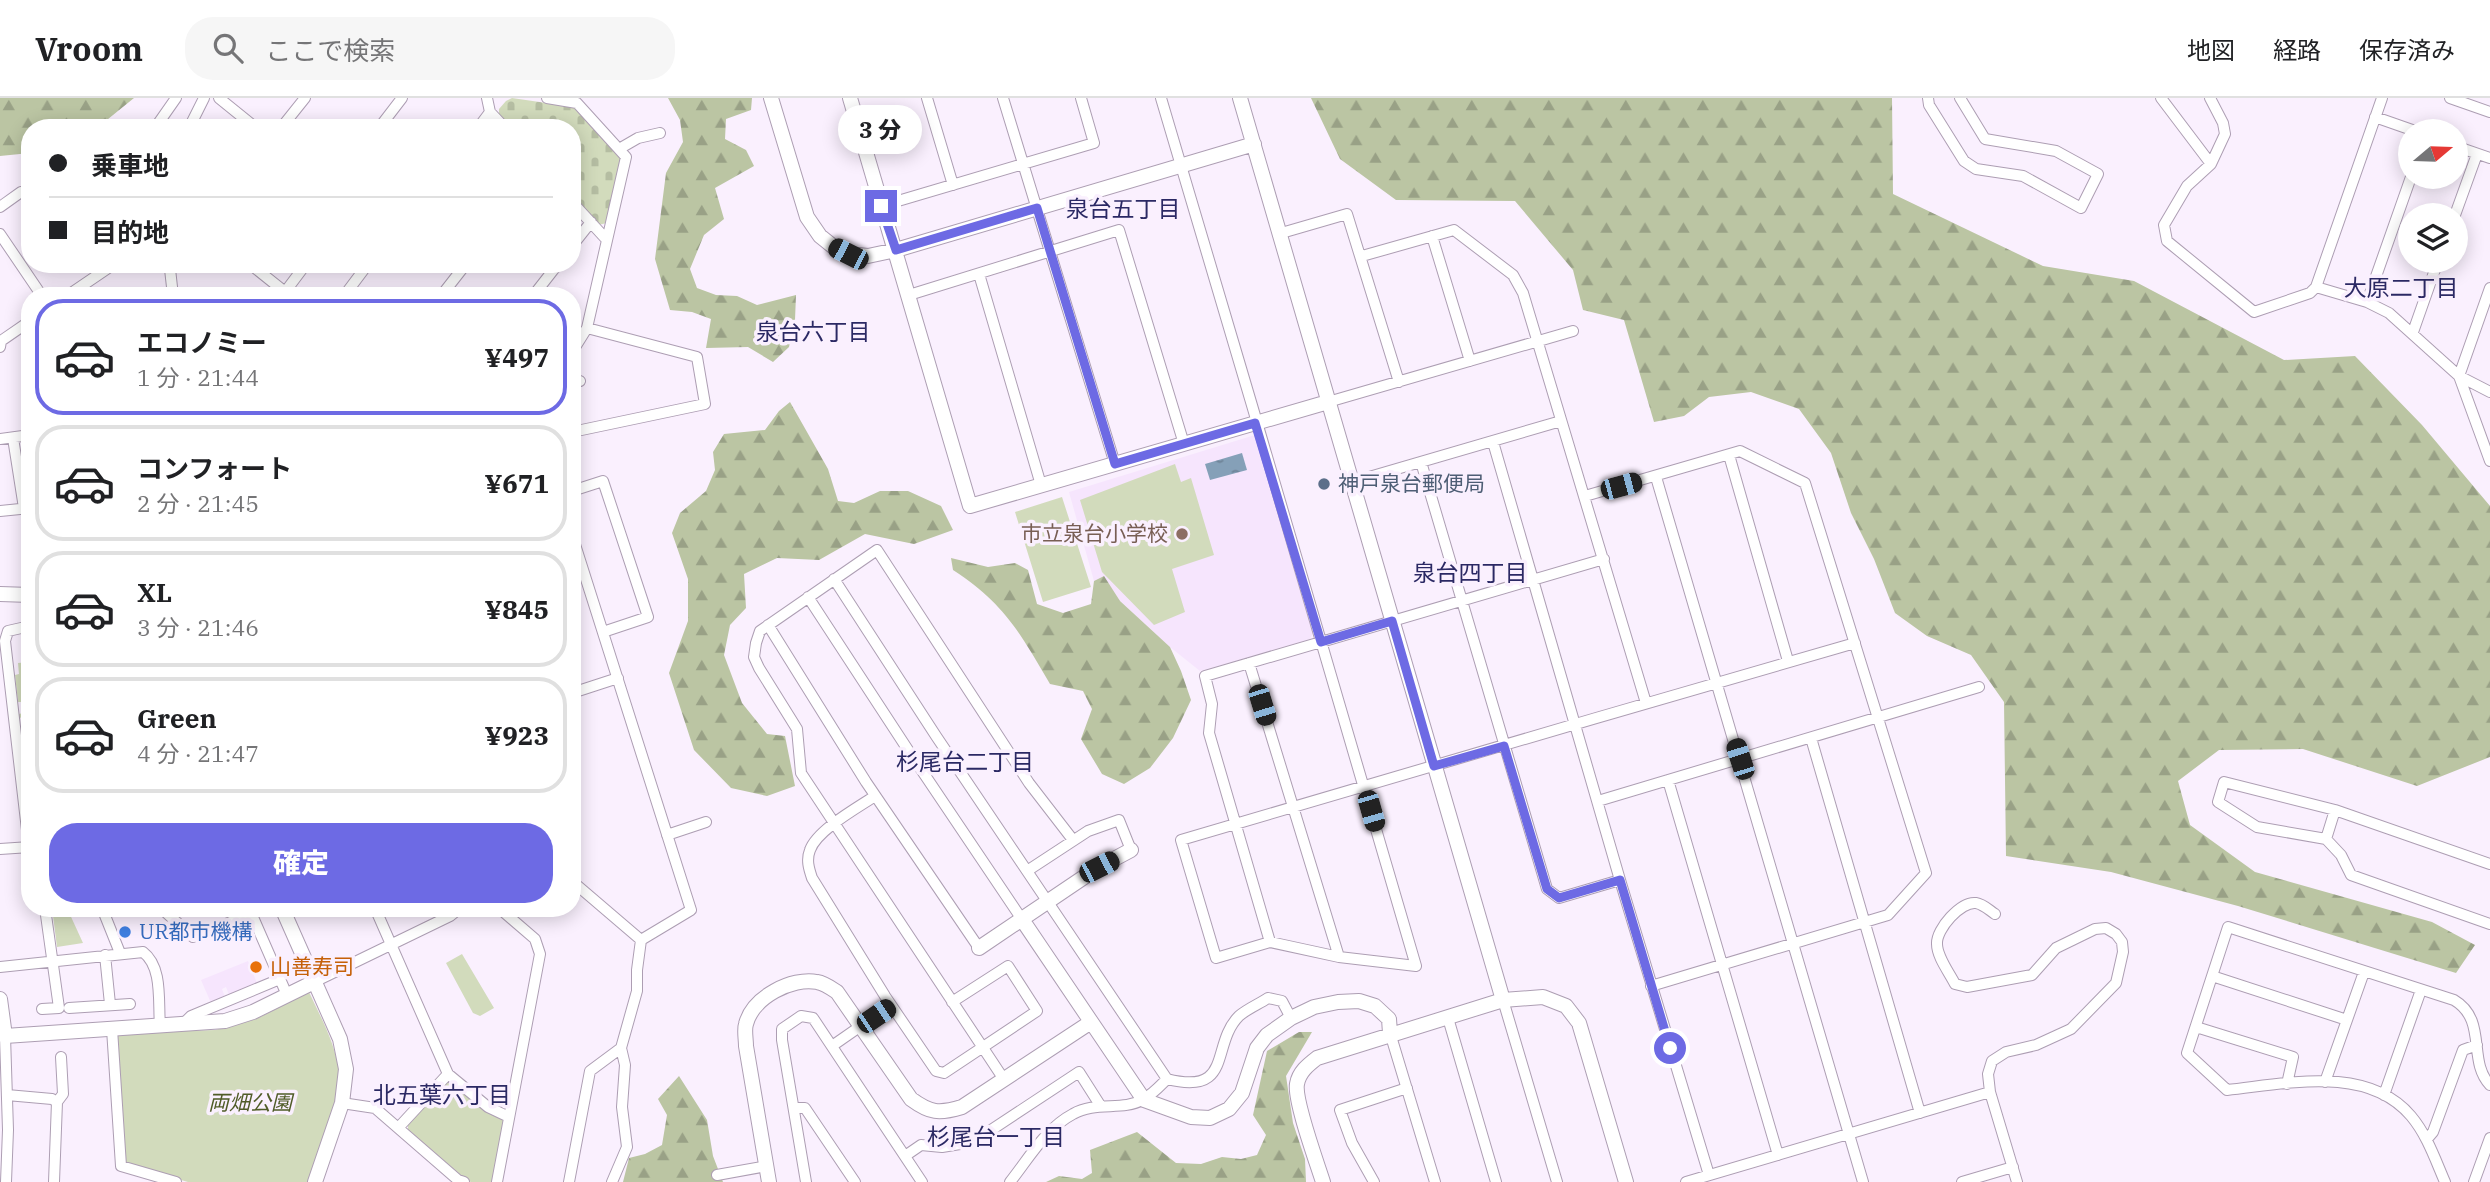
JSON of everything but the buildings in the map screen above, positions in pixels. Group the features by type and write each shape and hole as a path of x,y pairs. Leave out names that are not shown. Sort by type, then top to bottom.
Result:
{"street":[{"path":"161,119 176,98"},
{"path":"194,119 204,98"},
{"path":"219,98 245,119"},
{"path":"288,119 305,98"},
{"path":"386,119 402,98"},
{"path":"487,98 491,112 497,119"},
{"path":"547,98 580,101 626,157 587,328 581,338"},
{"path":"771,98 807,217 820,236 848,254 868,256 1254,144"},
{"path":"850,98 971,506 1573,331"},
{"path":"927,98 953,186"},
{"path":"1003,98 1115,464"},
{"path":"881,206 1094,143 1081,98"},
{"path":"1161,98 1255,423 1364,787 1416,966 1339,957 1270,942 1216,958 1181,840 1364,787 1434,766 1504,746 1788,661 1855,643"},
{"path":"1240,98 1557,1182"},
{"path":"1928,98 1929,105 1964,161 1976,169 2022,176 2081,208 2098,174 2056,151 1985,139 1960,98"},
{"path":"2161,98 2211,164"},
{"path":"2210,98 2223,123 2225,134 2211,164 2187,186 2164,225 2167,241 2254,312 2310,293 2316,287 2382,98"},
{"path":"2450,98 2490,112"},
{"path":"485,119 491,112"},
{"path":"2375,117 2398,125"},
{"path":"619,149 638,138 660,133"},
{"path":"2468,151 2490,158"},
{"path":"2459,203 2477,154"},
{"path":"2367,302 2407,189"},
{"path":"0,206 21,193"},
{"path":"581,211 606,239"},
{"path":"1278,234 1348,214 1399,382"},
{"path":"581,235 591,222"},
{"path":"909,295 1119,230 1184,444"},
{"path":"1362,256 1454,230 1513,275 1523,293 1646,703"},
{"path":"0,234 21,266"},
{"path":"1432,236 1470,361"},
{"path":"80,287 100,273"},
{"path":"261,273 278,287"},
{"path":"448,287 459,273"},
{"path":"540,287 551,273"},
{"path":"2413,332 2434,273"},
{"path":"979,274 1041,485"},
{"path":"2316,287 2367,302 2389,313 2459,376 2490,391"},
{"path":"2490,288 2459,376 2490,461"},
{"path":"0,342 21,327"},
{"path":"581,430 705,404 697,357 587,328"},
{"path":"1352,482 1561,421"},
{"path":"0,439 21,437"},
{"path":"13,438 21,478"},
{"path":"1493,442 1651,986 1709,1175"},
{"path":"1585,496 1740,451 1805,483 1926,873 1888,915 1651,986"},
{"path":"1729,455 1788,661"},
{"path":"1421,462 1547,889 1559,898 1620,880"},
{"path":"1656,477 1863,1182"},
{"path":"581,488 603,481 648,617 603,632"},
{"path":"0,511 21,509"},
{"path":"1003,1078 801,774 797,729 754,657 760,631 877,550 1022,772 1073,840"},
{"path":"1270,942 1209,733 1212,704 1205,676 1604,559"},
{"path":"581,563 691,910 641,940"},
{"path":"834,579 1167,1079 1188,1084 1205,1079 1217,1068 1228,1034 1239,1016 1268,998 1282,1001 1291,1018"},
{"path":"0,594 21,595"},
{"path":"808,597 1144,1100 1191,1117 1210,1118 1229,1110 1241,1093 1258,1048 1267,1035 1291,1018 1314,1007 1359,1001 1375,1006 1389,1020 1390,1034 1435,1182"},
{"path":"768,625 875,796 979,948 1047,900 1131,850 1119,820 1088,831 1027,871"},
{"path":"21,628 8,631 5,642 21,743"},
{"path":"1249,663 1339,957"},
{"path":"581,689 618,678"},
{"path":"1598,801 1979,687"},
{"path":"1811,738 1920,1113"},
{"path":"1668,780 1778,1155"},
{"path":"2490,864 2335,810 2224,782 2218,802 2257,827 2326,839 2342,855 2351,875 2490,924"},
{"path":"875,796 818,838 811,847 808,866 812,878 891,1005 936,1071 944,1073 1037,1011 1008,966 952,1003"},
{"path":"2326,839 2335,810"},
{"path":"667,835 706,822"},
{"path":"0,849 21,848"},
{"path":"581,889 641,940"},
{"path":"1995,914 1979,903 1969,903 1940,931 1937,942 1939,952 1955,984 1967,987 2032,975 2056,948 2095,929 2106,928 2116,934 2122,942 2123,952 2116,983 2071,1028 2036,1045 2006,1052 1992,1061 1988,1074 1990,1092 2017,1182"},
{"path":"42,1009 59,1008 46,917"},
{"path":"106,917 120,953"},
{"path":"171,917 193,937 237,917"},
{"path":"253,917 287,995"},
{"path":"286,917 343,1050 346,1069 342,1103 314,1182"},
{"path":"379,917 448,1074 488,1107 509,1117"},
{"path":"2,1036 225,1021 253,1012 448,917"},
{"path":"497,1182 540,954 535,939 509,917"},
{"path":"2445,1182 2427,1139 2409,1114 2384,1095 2363,1086 2325,1082 2227,1090 2188,1053 2228,927 2454,1000 2465,1007 2471,1016 2481,1068 2490,1085"},
{"path":"612,1182 627,1147 622,1107 625,1065 621,1048 637,991 641,940"},
{"path":"0,967 143,952 156,967 160,1026"},
{"path":"105,955 110,1004"},
{"path":"2325,1082 2364,972"},
{"path":"2212,976 2347,1020"},
{"path":"183,1024 191,1016 280,979"},
{"path":"769,1182 746,1046 746,1024 754,1010 768,996 785,986 803,980 821,982 837,992 911,1099 926,1110 945,1112 962,1107 1090,1022"},
{"path":"2384,1095 2421,990"},
{"path":"1323,1182 1296,1085 1304,1068 1317,1058 1503,1000 1543,997 1566,1006 1579,1023 1626,1182"},
{"path":"0,999 7,1095 6,1182"},
{"path":"69,1008 130,1004"},
{"path":"831,1046 891,1005"},
{"path":"806,1182 782,1040 782,1029 801,1016 813,1018 922,1182"},
{"path":"1448,1018 1496,1182"},
{"path":"2196,1027 2293,1058 2287,1084"},
{"path":"112,1029 121,1166 176,1182"},
{"path":"2427,1139 2433,1132 2463,1050 2477,1045"},
{"path":"569,1182 590,1071 621,1048"},
{"path":"54,1182 57,1102 64,1094 61,1057"},
{"path":"905,1156 921,1145 942,1147 979,1138 1079,1072 1100,1105"},
{"path":"399,1127 448,1074"},
{"path":"1010,1182 1052,1127 1075,1112 1100,1105 1133,1104 1144,1100 1167,1079"},
{"path":"1374,1182 1352,1143 1340,1110 1407,1088"},
{"path":"1686,1182 1990,1092"},
{"path":"7,1095 52,1099 57,1102"},
{"path":"342,1103 374,1108 458,1180 464,1182"},
{"path":"794,1108 805,1108 855,1182"},
{"path":"2474,1182 2490,1138"},
{"path":"717,1175 730,1178 767,1166"},
{"path":"1962,1182 2012,1167"},
{"path":"131,1169 131,1182"}],"shaded area":[{"name":"市立泉台小学校","path":"1255,435 1313,633 1310,639 1200,671 1120,601 1104,577 1094,581 1069,492"},
{"path":"248,961 257,983 229,995 226,987 222,989 225,997 211,1003 201,980"}],"green space":[{"path":"0,98 134,98 108,119 21,119 21,154 0,156"},
{"path":"512,98 574,107 623,160 607,223 598,225 581,207 581,119 500,119 499,109"},
{"path":"668,98 752,98 751,110 726,119 725,139 746,150 754,166 715,188 724,219 704,235 690,269 697,288 716,295 737,296 757,305 796,295 795,320 789,347 773,362 748,347 706,348 711,319 692,312 670,310 655,259 666,173 683,142 680,120"},
{"path":"1311,98 1892,98 1893,194 2043,266 2134,281 2284,360 2355,356 2422,425 2490,506 2490,757 2417,786 2303,749 2219,750 2178,781 2190,825 2255,872 2432,922 2475,945 2456,973 2238,906 2111,872 2006,856 2004,702 1971,655 1927,636 1895,613 1874,559 1851,513 1831,453 1799,409 1751,392 1709,397 1684,416 1654,422 1624,320 1583,310 1573,270 1515,201 1396,200 1340,159"},
{"path":"790,402 828,469 838,501 854,503 880,491 908,491 941,506 953,530 914,544 865,534 819,560 777,558 744,574 746,608 730,625 724,655 742,703 767,734 785,736 795,786 767,796 731,788 694,750 669,673 688,621 688,579 672,533 680,513 706,491 715,470 713,452 724,434 765,430 779,411"},
{"path":"1175,464 1181,482 1191,478 1214,555 1172,569 1185,612 1154,625 1102,572 1080,500"},
{"path":"1062,497 1091,587 1043,602 1015,512"},
{"path":"951,558 988,567 1015,563 1028,570 1037,604 1063,613 1091,604 1094,581 1104,576 1120,601 1170,647 1191,700 1173,738 1150,768 1124,784 1102,774 1081,739 1092,709 1083,691 1050,684 1010,621 986,595 953,570"},
{"path":"18,663 21,663 21,702 18,702 15,675 19,674"},
{"path":"53,917 71,917 83,943 57,947"},
{"path":"462,954 494,1008 480,1016 473,1013 446,963"},
{"name":"両畑公園","path":"309,992 335,1052 339,1085 329,1128 308,1182 188,1182 126,1164 116,1033 215,1030 256,1019"},
{"path":"1299,1032 1312,1032 1286,1076 1293,1123 1305,1159 1306,1182 1046,1182 1059,1176 1082,1179 1092,1173 1090,1150 1137,1132 1176,1163 1201,1164 1222,1157 1241,1159 1257,1155 1266,1135 1253,1115 1267,1051"},
{"path":"679,1076 707,1120 713,1156 723,1182 623,1182 629,1158 645,1154 662,1145 667,1115 658,1099"},
{"path":"443,1083 451,1083 507,1119 493,1182 471,1182 459,1178 408,1131 408,1124"}],"water":[{"path":"1242,453 1247,470 1210,480 1205,464"}],"place":[{"name":"神戸泉台郵便局","path":"1324,484"},
{"name":"市立泉台小学校","path":"1182,534"},
{"name":"UR都市機構","path":"125,932"},
{"name":"山善寿司","path":"256,967"}],"district":[{"name":"泉台五丁目","path":"1123,209"},
{"name":"大原二丁目","path":"2401,288"},
{"name":"泉台六丁目","path":"813,332"},
{"name":"泉台四丁目","path":"1470,573"},
{"name":"杉尾台二丁目","path":"965,762"},
{"name":"北五葉六丁目","path":"442,1095"},
{"name":"杉尾台一丁目","path":"996,1137"}],"route":[{"path":"881,206 896,250 1037,208 1115,464 1255,423 1321,642 1392,621 1434,766 1504,746 1547,889 1559,898 1620,880 1670,1048"}]}
